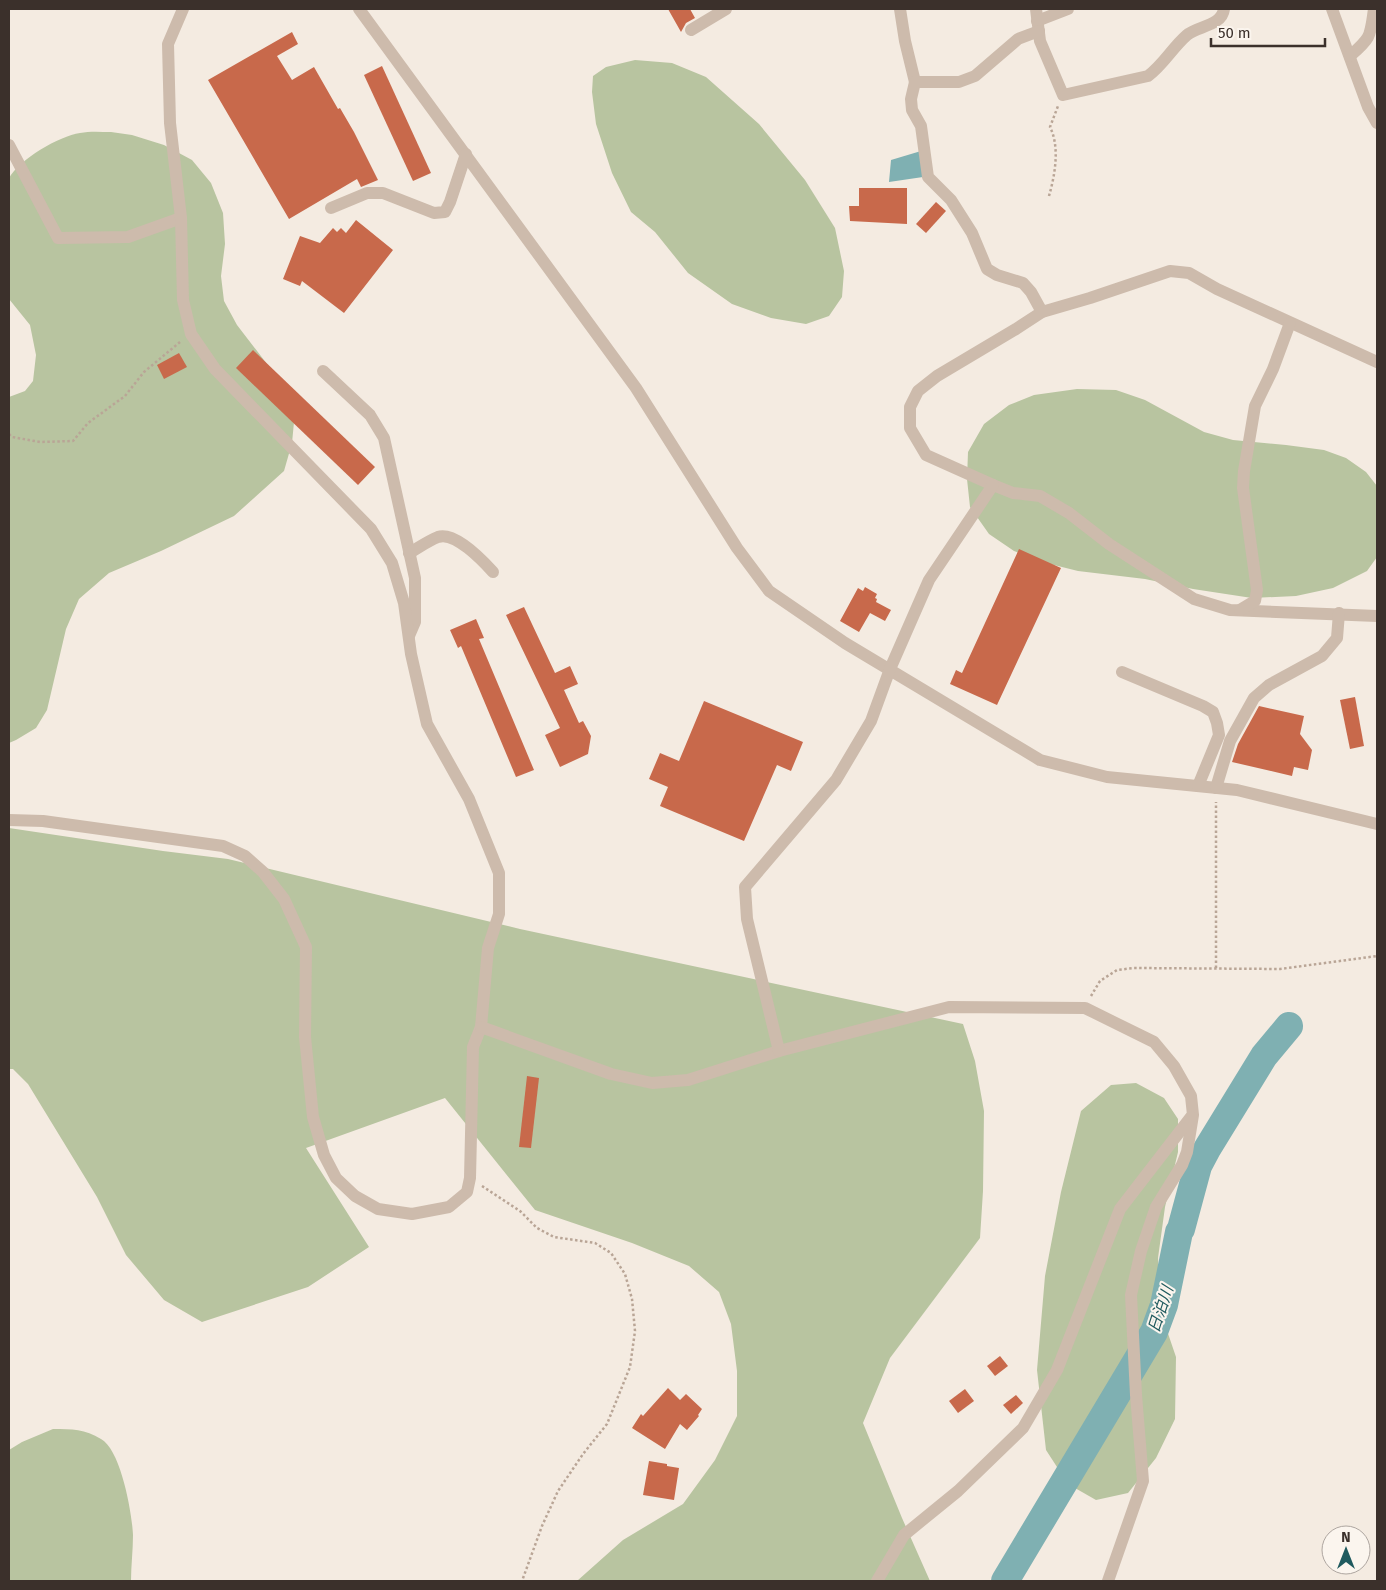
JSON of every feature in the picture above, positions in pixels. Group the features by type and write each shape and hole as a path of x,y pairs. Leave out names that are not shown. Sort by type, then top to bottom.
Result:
{"street":[{"path":"9,820 43,821 223,846 245,856 263,872 284,899 306,947 305,1037 313,1117 324,1155 336,1178 355,1196 378,1209 412,1214 450,1207 468,1192 470,1178 473,1047 480,1027 488,948 499,914 499,873 469,799 427,724 410,654 404,603 392,563 371,529 215,369 191,334 183,300 181,218 170,123 168,44 183,9"},
{"path":"359,9 636,388 737,548 769,591 846,643 1040,760 1107,777 1237,790 1377,824"},
{"path":"691,30 726,9"},
{"path":"900,9 905,41 915,82 911,99 912,110 921,126 928,176 951,200 972,233 987,269 997,275 1023,283 1031,292 1042,312"},
{"path":"915,82 959,82 974,76 1038,20 1068,9"},
{"path":"1038,20 1040,40 1062,95 1148,76 1159,68 1187,35 1218,20 1224,13 1224,9"},
{"path":"1332,9 1368,107 1377,123"},
{"path":"1350,56 1363,45 1370,35 1374,9"},
{"path":"9,145 58,238 128,237 181,218"},
{"path":"331,208 367,193 383,193 434,213 445,212 466,154"},
{"path":"1377,362 1217,289 1190,273 1170,271 1042,312 937,376 918,391 910,407 910,428 926,454 992,486 1013,492 1040,496 1069,513 1109,544 1194,599 1230,610 1377,616"},
{"path":"1240,610 1254,601 1257,590 1243,488 1255,406 1290,323"},
{"path":"323,371 370,415 384,438 415,578 415,622 408,638"},
{"path":"779,1051 748,920 745,887 836,780 870,721 928,580 992,486"},
{"path":"410,553 439,536 450,538 475,553 493,572"},
{"path":"1216,788 1230,741 1254,698 1269,685 1322,656 1337,638 1339,613"},
{"path":"1122,672 1213,712 1219,735 1198,786"},
{"path":"480,1027 611,1074 652,1083 688,1080 779,1051 949,1007 1085,1008 1154,1042 1174,1066 1191,1096 1193,1115 1187,1152 1182,1165 1156,1207 1141,1251 1131,1295 1143,1481 1108,1581"},
{"path":"877,1581 904,1535 958,1491 1023,1428 1056,1370 1120,1209 1193,1115"}],"path":[{"path":"1049,196 1055,176 1054,136 1050,127 1062,95"},
{"path":"9,434 40,442 72,441 88,422 125,396 144,372 191,334"},
{"path":"1216,788 1216,968"},
{"path":"1085,1008 1100,981 1117,970 1134,968 1280,969 1377,956"},
{"path":"470,1178 520,1211 537,1228 545,1233 554,1237 595,1243 611,1253 625,1274 632,1299 635,1331 630,1367 607,1424 583,1454 558,1492 542,1526 522,1581"}],"green space":[{"path":"635,60 672,63 706,77 759,124 805,180 835,228 844,271 842,297 829,316 806,324 771,318 732,304 688,273 655,232 631,212 612,173 596,124 592,92 593,76 606,67"},
{"path":"84,132 111,132 132,135 164,145 192,160 211,183 223,213 225,244 221,276 224,301 237,325 267,364 294,422 292,443 284,471 234,516 161,551 109,573 79,599 66,629 47,710 36,728 9,743 9,397 25,391 33,381 36,355 30,325 9,299 9,178 31,156 62,139"},
{"path":"1077,389 1116,390 1145,400 1204,432 1233,440 1324,450 1346,458 1366,472 1377,486 1377,557 1367,571 1333,588 1296,596 1252,598 1145,579 1078,571 1042,562 1014,551 989,534 970,507 967,479 968,452 984,424 1009,405 1034,395"},
{"path":"9,828 228,859 520,929 963,1024 975,1061 984,1111 983,1191 980,1238 890,1358 863,1423 930,1581 577,1581 623,1540 683,1504 715,1460 737,1416 737,1371 731,1324 719,1292 689,1266 632,1243 535,1210 445,1098 306,1148 369,1247 308,1287 202,1322 164,1300 126,1255 97,1197 28,1084 13,1069 9,1069"},
{"path":"1136,1083 1164,1098 1178,1119 1178,1152 1165,1207 1158,1258 1160,1310 1176,1357 1175,1419 1156,1458 1128,1493 1096,1500 1068,1484 1046,1450 1037,1370 1045,1276 1061,1192 1081,1111 1111,1085"},
{"path":"53,1429 89,1433 108,1445 114,1456 120,1468 128,1498 132,1525 131,1581 9,1581 9,1450 22,1442"}],"water":[{"path":"921,151 923,177 889,182 891,160"}],"building":[{"path":"668,9 690,9 695,18 686,23 681,32"},
{"path":"292,32 298,44 277,56 292,80 314,67 338,109 340,108 354,132 378,180 361,187 357,179 289,219 208,80"},
{"path":"382,66 431,173 413,181 364,75"},
{"path":"859,188 907,188 907,224 850,221 849,206 859,206"},
{"path":"936,202 946,211 926,233 916,224"},
{"path":"356,220 393,250 344,313 302,281 300,286 283,279 300,236 320,243 333,228 337,232 341,228 346,233"},
{"path":"253,350 375,467 358,485 236,368"},
{"path":"179,353 187,367 164,379 157,365"},
{"path":"1019,549 1061,568 997,705 950,684 956,670 962,673"},
{"path":"865,587 877,594 876,602 891,610 885,621 870,613 859,632 840,621 858,588 863,591"},
{"path":"524,607 555,673 570,666 578,684 564,690 579,723 583,721 591,736 588,754 560,767 545,735 560,728 506,615"},
{"path":"476,619 484,638 479,639 534,770 516,777 461,646 458,648 450,630"},
{"path":"1355,697 1364,746 1350,749 1340,700"},
{"path":"704,701 803,742 791,771 777,765 744,841 660,806 668,787 649,779 660,753 679,761"},
{"path":"1259,706 1304,716 1300,734 1312,750 1308,770 1294,767 1292,776 1232,762 1238,744"},
{"path":"527,1076 539,1078 531,1148 519,1147"},
{"path":"1000,1356 1008,1366 995,1376 987,1366"},
{"path":"668,1388 680,1400 686,1394 702,1409 699,1416 687,1430 680,1424 665,1449 632,1428 641,1414 643,1416"},
{"path":"965,1389 974,1401 958,1413 949,1401"},
{"path":"1016,1395 1023,1403 1011,1414 1003,1405"},
{"path":"649,1461 679,1468 674,1500 643,1495"}],"waterway":[{"name":"日泊川","path":"1005,1581 1154,1332 1164,1305 1179,1232 1198,1166 1264,1056 1289,1026"}]}
